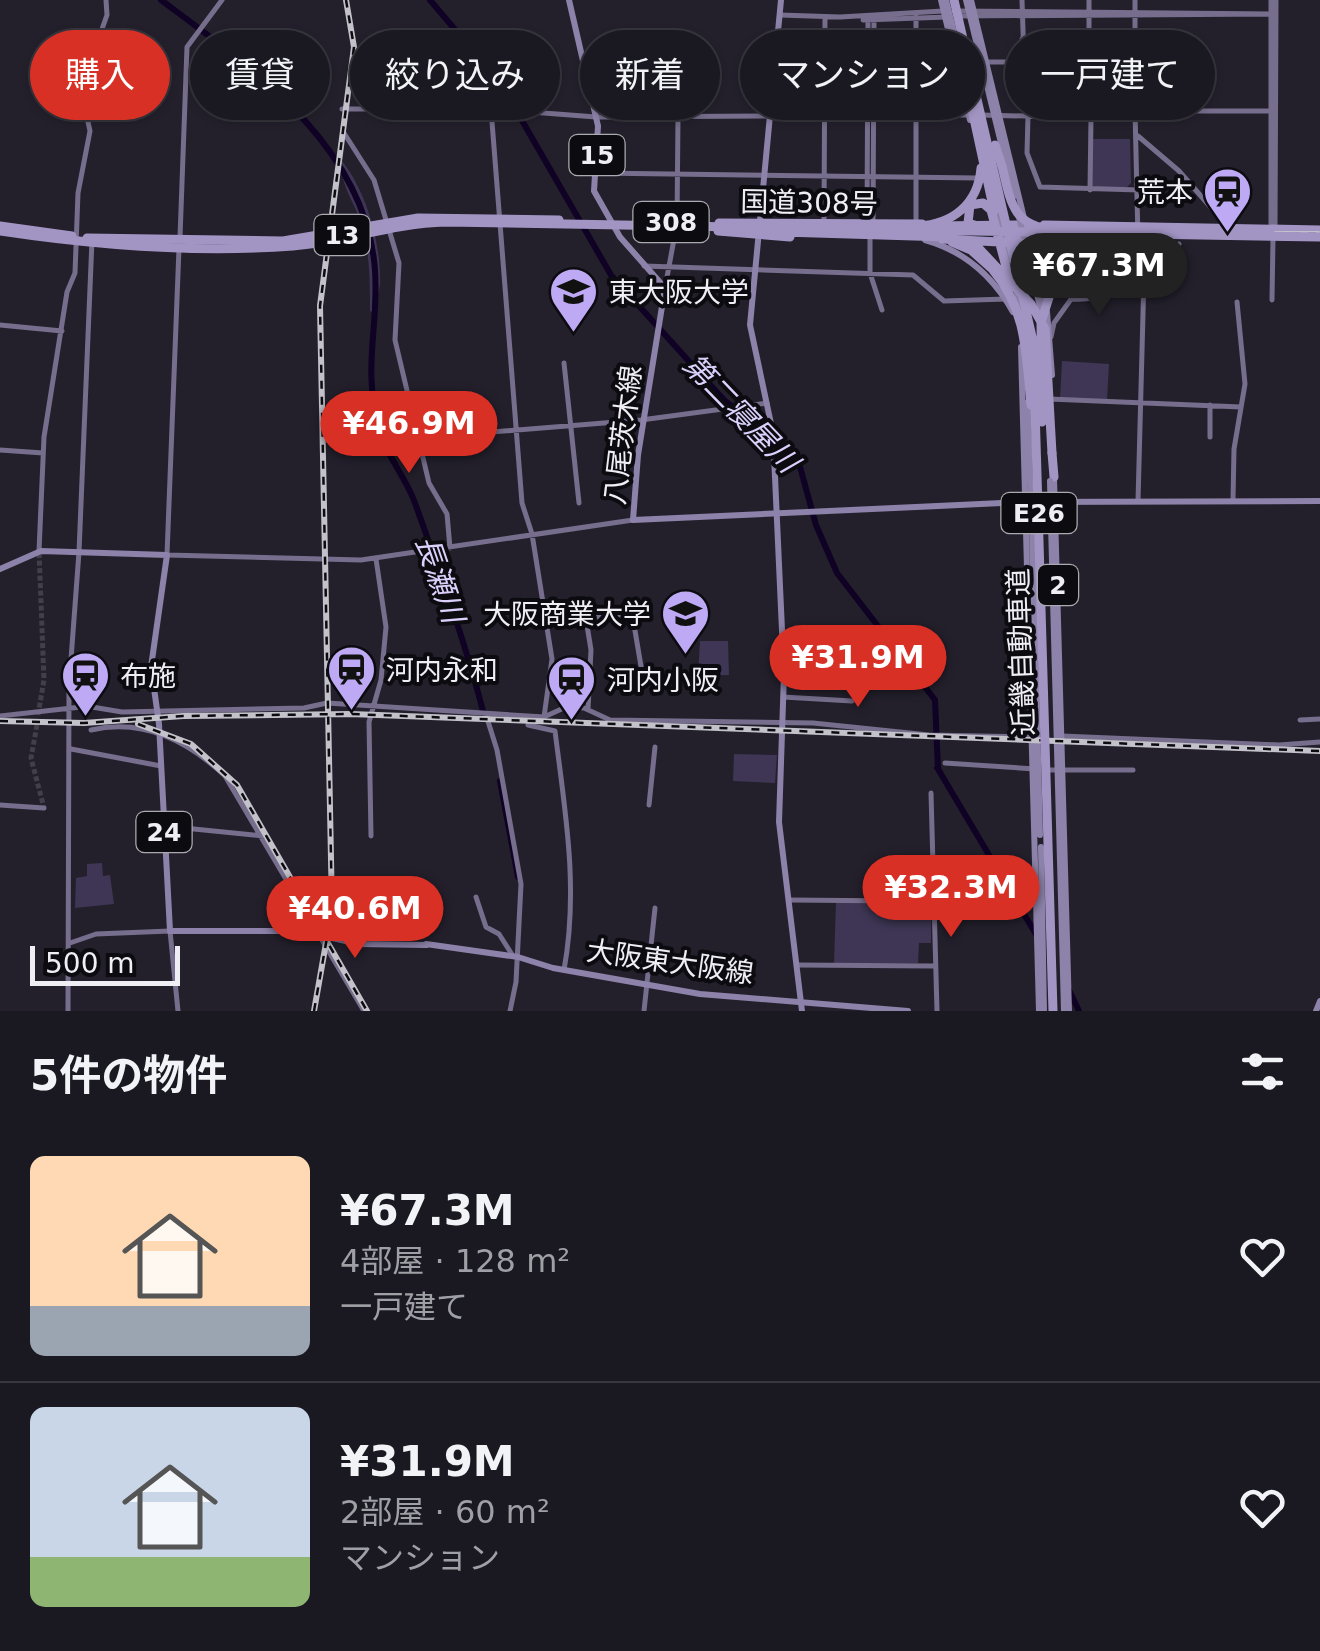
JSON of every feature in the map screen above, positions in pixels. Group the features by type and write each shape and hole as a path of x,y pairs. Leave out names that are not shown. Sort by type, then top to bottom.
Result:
{"highway":[{"name":"近畿自動車道","path":"952,6 960,30"},
{"name":"近畿自動車道","path":"952,6 1024,304 1046,1011"},
{"path":"985,106 1016,214 1030,226 1171,232"},
{"path":"677,226 736,235 815,235 918,225 953,217 977,189 980,151 972,120"},
{"path":"972,120 1010,276 1020,288 1034,292 1047,287 1057,273"},
{"name":"近畿自動車道","path":"984,120 1030,314 1039,500 1046,1011"},
{"path":"716,226 806,223 987,243 1014,243 1032,243 1040,244 1054,253 1054,270 1037,276 1023,262 1020,255 1016,237 1012,220 999,166 998,142"},
{"path":"918,225 958,210 978,178 976,145"},
{"path":"1028,418 1025,339 996,232 993,216 981,202 967,209 967,221 980,229 984,229 1001,229 1018,229 1048,228"},
{"name":"13","path":"0,230 65,238 284,244 445,219 848,229 1320,234"},
{"name":"308","path":"716,226 760,229 824,221 848,229 870,229 955,223"},
{"name":"13","path":"0,230 39,237 274,246 425,222 1320,234"},
{"name":"国道308号","path":"760,229 870,229 955,223 1135,232"},
{"name":"国道308号","path":"0,230 86,240 282,249 386,227 424,224 716,226"},
{"path":"1026,224 1048,228"},
{"path":"918,225 961,233 1035,309 1045,329 1052,479"},
{"name":"308","path":"716,226 760,229"},
{"path":"736,235 760,229"},
{"name":"国道308号","path":"870,229 1067,243 1135,232"},
{"name":"308","path":"870,229 892,236 938,236"},
{"path":"1067,243 1060,273 1044,273 1040,262 1047,248 1090,238 1135,232"},
{"path":"1231,235 1320,234"},
{"path":"925,236 959,244 976,254 1016,305"},
{"path":"39,237 154,246 178,243"},
{"path":"65,238 145,237 178,243"},
{"path":"86,240 164,238"},
{"path":"1035,435 1041,322 1069,248 1090,238"},
{"path":"988,258 1035,318 1039,500"}],"main road":[{"name":"15","path":"569,0 580,48"},
{"path":"779,30 781,0"},
{"name":"2","path":"952,6 972,13"},
{"name":"2","path":"972,13 977,30"},
{"name":"2","path":"972,13 976,30"},
{"name":"2","path":"985,67 1040,282 1048,351 1051,454"},
{"name":"2","path":"997,115 998,142 1042,312 1052,374 1051,524 1060,736"},
{"name":"15","path":"596,120 594,190 613,225 665,288"},
{"path":"770,120 750,325 774,446 784,674 779,822 802,1011"},
{"name":"2","path":"973,120 1020,332 1028,418 1026,502 1036,680 1046,1011"},
{"name":"2","path":"973,120 1024,324 1025,398 1035,435 1030,481 1030,648 1036,737"},
{"path":"998,142 1011,164"},
{"path":"892,236 928,241 959,254 987,274 1006,299 1020,332"},
{"path":"1040,282 1042,312"},
{"name":"八尾茨木線","path":"665,288 644,419 634,520 1026,502 1320,501"},
{"path":"1023,386 1026,359"},
{"path":"1051,454 1053,413"},
{"path":"1028,418 1035,435"},
{"name":"2","path":"1052,479 1068,1009"},
{"path":"0,569 39,552 167,555"},
{"name":"24","path":"167,555 151,667 158,712 170,931"},
{"path":"1032,611 1057,614"},
{"path":"1030,648 1036,680"},
{"name":"2","path":"1037,769 1039,949 1046,1011"},
{"name":"2","path":"1061,771 1068,1009"},
{"path":"1060,834 1064,787"},
{"path":"1037,856 1040,822"},
{"path":"1062,893 1068,932"},
{"name":"大阪東大阪線","path":"170,931 316,933 345,940 428,944 515,956 564,970 700,994 908,1011"},
{"path":"1316,1011 1320,1000"}],"street":[{"path":"70,1011 71,620 80,552 89,304 80,179 91,127 86,114 111,80 97,43 106,17 106,0"},
{"path":"222,0 187,46 167,555 376,559 634,520"},
{"path":"1022,0 1022,30"},
{"path":"1089,0 1089,30"},
{"path":"1135,0 1136,30"},
{"path":"1272,300 1274,0"},
{"path":"780,15 916,16 952,6 972,13 1273,14"},
{"path":"916,16 916,30"},
{"path":"825,17 825,30"},
{"path":"871,18 871,30"},
{"path":"342,109 350,109"},
{"path":"1215,111 1273,111"},
{"path":"985,115 1005,115"},
{"path":"492,120 522,503 532,534 552,659 544,717"},
{"path":"665,288 677,226 678,120"},
{"path":"824,120 824,221"},
{"path":"871,120 870,274 882,310"},
{"path":"916,120 918,225"},
{"path":"1028,120 1027,153 1035,182 1044,190 1137,190"},
{"path":"1090,120 1090,190"},
{"path":"1135,120 1137,190"},
{"path":"1136,120 1135,232 1144,264 1138,502"},
{"path":"344,132 363,156 399,263 394,337 430,488 448,519 450,548"},
{"path":"1138,136 1179,170 1231,235"},
{"path":"594,173 978,178"},
{"path":"1048,351 1053,326 1110,238"},
{"path":"39,552 43,453 62,331 86,240"},
{"path":"1072,299 1107,297 1162,248 1179,244"},
{"path":"644,266 915,275 944,300 1006,299"},
{"path":"1233,503 1244,348 1237,302"},
{"path":"0,325 62,331"},
{"path":"564,363 579,503"},
{"path":"1025,398 1241,407"},
{"path":"418,438 644,419 767,403"},
{"path":"1210,406 1210,436"},
{"path":"0,450 43,453"},
{"path":"371,836 372,706 381,680 386,634 376,559"},
{"path":"588,709 590,650 586,620 632,613 642,678"},
{"path":"784,674 838,671"},
{"path":"783,697 852,701"},
{"path":"0,716 91,707 158,712 304,708 323,703 544,717 566,707 588,709 610,720 729,725 783,722 941,735 1273,745 1320,742"},
{"path":"37,725 38,715"},
{"path":"486,715 521,880 510,1011"},
{"path":"1300,720 1320,719"},
{"path":"528,724 554,730 565,788 571,890 564,970"},
{"path":"91,730 136,728 159,732 193,749 225,776 264,836 364,1011"},
{"path":"650,805 655,747"},
{"path":"72,749 88,749 161,766"},
{"path":"945,762 1061,771 1133,770"},
{"path":"931,793 937,1011"},
{"path":"0,805 44,808"},
{"path":"164,826 264,836"},
{"path":"1042,871 1064,871"},
{"path":"476,897 486,927 499,934 515,956"},
{"path":"789,900 900,901 902,914 933,916"},
{"path":"644,1011 655,908"},
{"path":"71,943 96,934 170,931 178,1011"},
{"path":"798,965 933,966"}],"shaded area":[{"path":"1092,139 1130,139 1131,183 1127,187 1092,187"},
{"path":"342,161 359,188 375,236 380,284 374,313 370,311 365,240 343,178"},
{"path":"1062,361 1109,364 1107,400 1060,398"},
{"path":"700,641 728,641 729,675 698,676"},
{"path":"734,754 777,755 775,783 733,781"},
{"path":"102,863 103,876 110,875 114,904 75,908 76,878 87,876 87,864"},
{"path":"836,901 890,902 890,912 931,917 931,943 919,943 918,963 834,963"}],"waterway":[{"name":"長瀬川","path":"161,0 232,53 299,114 351,185 367,226 375,270 371,366 379,428 415,503 483,711"},
{"name":"第二寝屋川","path":"430,0 501,84 611,275 724,400 799,463 816,525 837,573 935,700 938,769 1037,936"},
{"name":"長瀬川","path":"500,781 518,877"},
{"name":"第二寝屋川","path":"1069,990 1079,1011"}],"tunnel":[{"path":"38,715 44,680 39,551"},
{"path":"37,725 31,758 44,808"}],"railway":[{"path":"314,1011 332,909 320,306 354,47 346,0"},
{"path":"1276,234 1318,234"},
{"path":"1207,235 1230,235"},
{"path":"0,721 84,723 183,716 351,714 1320,751"},
{"path":"138,724 191,744 237,785 367,1011"}],"place":[{"name":"荒本","path":"1228,234"},
{"name":"東大阪大学","path":"574,334"},
{"name":"大阪商業大学","path":"686,656"},
{"name":"河内永和","path":"351,712"},
{"name":"布施","path":"85,718"},
{"name":"河内小阪","path":"572,722"}]}
